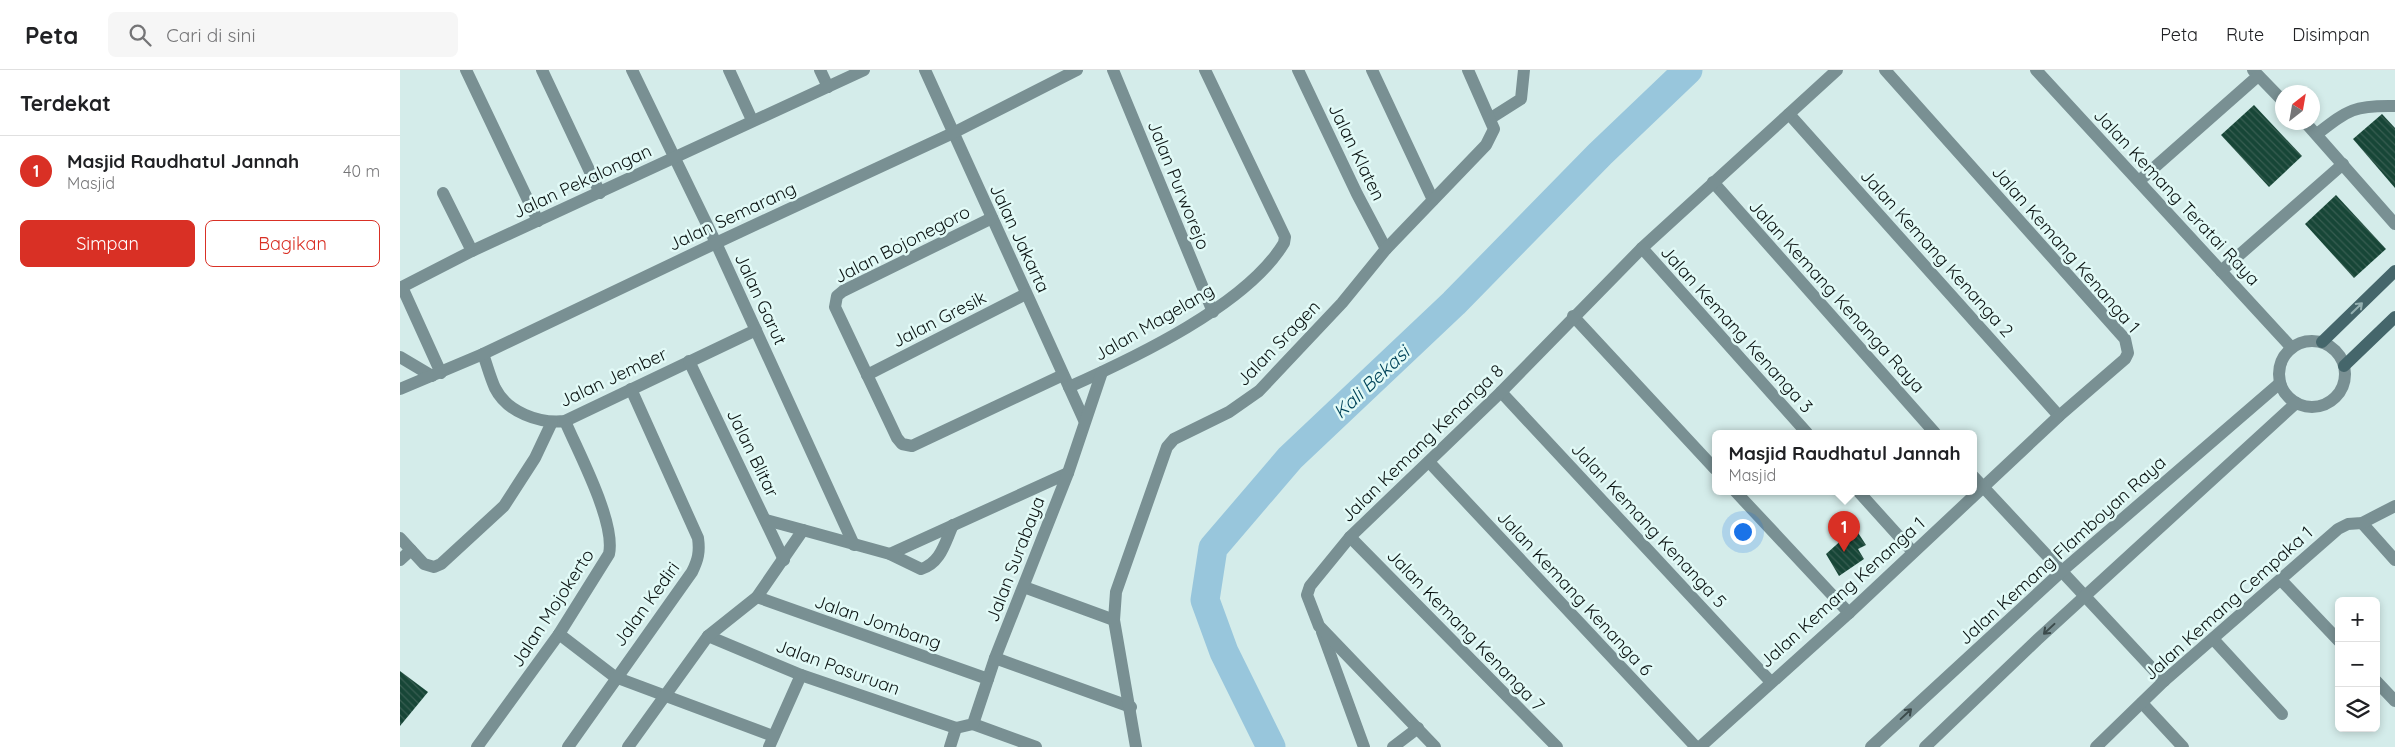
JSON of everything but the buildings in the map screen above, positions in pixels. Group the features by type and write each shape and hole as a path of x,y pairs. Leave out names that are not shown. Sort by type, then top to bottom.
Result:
{"street":[{"path":"466,70 538,221"},
{"path":"542,70 600,193"},
{"name":"Jalan Garut","path":"632,70 673,158 716,243 854,545"},
{"path":"729,70 752,120"},
{"path":"820,70 828,87"},
{"name":"Jalan Pekalongan","path":"436,374 401,285 752,120 864,70"},
{"name":"Jalan Jakarta","path":"925,70 1084,420"},
{"name":"Jalan Semarang","path":"400,389 483,354 953,133 1077,70"},
{"name":"Jalan Purworejo","path":"1113,70 1213,312"},
{"name":"Jalan Magelang","path":"1066,381 1102,372 1213,312 1260,272 1281,248 1284,237 1205,70"},
{"name":"Jalan Klaten","path":"1298,70 1357,194 1386,249"},
{"path":"1372,70 1433,200"},
{"path":"1468,70 1491,118 1521,99 1524,70"},
{"name":"Jalan Kemang Kenanga 8","path":"1435,747 1319,626 1307,595 1310,586 1350,537 1502,392 1573,316 1642,248 1837,70"},
{"name":"Jalan Kemang Kenanga 1","path":"1885,70 2125,338 2128,353 2125,359 1977,491"},
{"name":"Jalan Kemang Teratai Raya","path":"2036,70 2291,347"},
{"path":"2139,182 2255,73 2275,93"},
{"path":"2317,134 2345,112 2356,108 2367,105 2395,106"},
{"name":"Jalan Kemang Kenanga 2","path":"1789,114 2059,416"},
{"name":"Jalan Sragen","path":"1136,747 1131,707 1114,620 1116,592 1167,447 1174,439 1229,412 1259,391 1342,304 1386,249 1486,145 1494,129 1491,118"},
{"path":"2313,130 2395,224"},
{"path":"2221,271 2343,164"},
{"name":"Jalan Kemang Kenanga Raya","path":"1713,182 1932,430"},
{"path":"444,193 472,251"},
{"name":"Jalan Bojonegoro","path":"992,218 843,291 837,296 834,307 897,438 902,444 912,446 1066,381"},
{"name":"Jalan Kemang Kenanga 3","path":"1642,248 1804,430"},
{"path":"2322,342 2395,271"},
{"name":"Jalan Gresik","path":"867,375 1026,294"},
{"path":"1573,316 1712,466"},
{"path":"2344,366 2395,317"},
{"name":"Jalan Jember","path":"483,354 495,388 504,400 528,416 558,422 756,330"},
{"path":"2312,340 2322,342 2340,356 2344,366 2343,384 2332,400 2321,406 2308,407 2296,403 2289,398 2280,383 2280,363 2291,347 2312,340"},
{"path":"400,357 436,374"},
{"name":"Jalan Blitar","path":"690,361 784,560"},
{"name":"Jalan Surabaya","path":"973,724 995,658 1068,473 1084,420 1102,372"},
{"name":"Jalan Kemang Flamboyan Raya","path":"1870,747 2062,571 2280,383"},
{"name":"Jalan Kediri","path":"568,747 615,677 692,572 698,561 700,549 698,538 631,389"},
{"name":"Jalan Kemang Kenanga 5","path":"1502,392 1770,681"},
{"path":"1925,747 2085,596 2296,403"},
{"path":"400,538 428,567 441,564 504,506 558,422"},
{"name":"Jalan Mojokerto","path":"476,747 559,634 606,560 610,547 608,521 558,422"},
{"name":"Jalan Kemang Kenanga 6","path":"1429,462 1696,747"},
{"path":"890,554 1068,473"},
{"path":"1977,480 2164,682"},
{"path":"1739,495 1849,613"},
{"path":"1862,495 1913,552"},
{"name":"Jalan Kemang Kenanga 1","path":"1700,747 1770,681 1849,613 1973,495"},
{"name":"Jalan Kemang Cempaka 1","path":"2096,747 2164,682 2338,529 2348,524 2362,523 2395,506"},
{"path":"766,520 890,554 921,569 930,566 940,554 952,525"},
{"path":"2362,523 2395,560"},
{"path":"628,747 708,636 757,597 803,530"},
{"name":"Jalan Kemang Kenanga 7","path":"1350,537 1557,747"},
{"path":"400,560 411,550"},
{"path":"2281,580 2335,637"},
{"path":"1024,587 1114,620"},
{"name":"Jalan Jombang","path":"757,597 988,679"},
{"path":"1319,626 1364,747"},
{"path":"559,634 615,677 771,741 801,675"},
{"name":"Jalan Pasuruan","path":"708,636 801,675 956,728"},
{"path":"2214,640 2282,714"},
{"path":"995,658 1131,707"},
{"path":"2380,685 2395,701"},
{"path":"2142,704 2183,747"},
{"path":"950,747 956,728 973,724 1036,747"},
{"path":"1393,747 1418,728"}],"waterway":[{"name":"Kali Bekasi","path":"1271,747 1224,652 1205,600 1213,548 1290,458 1454,303 1600,154 1688,70"}],"place":[{"name":"Masjid Raudhatul Jannah","path":"1844,552"}]}
